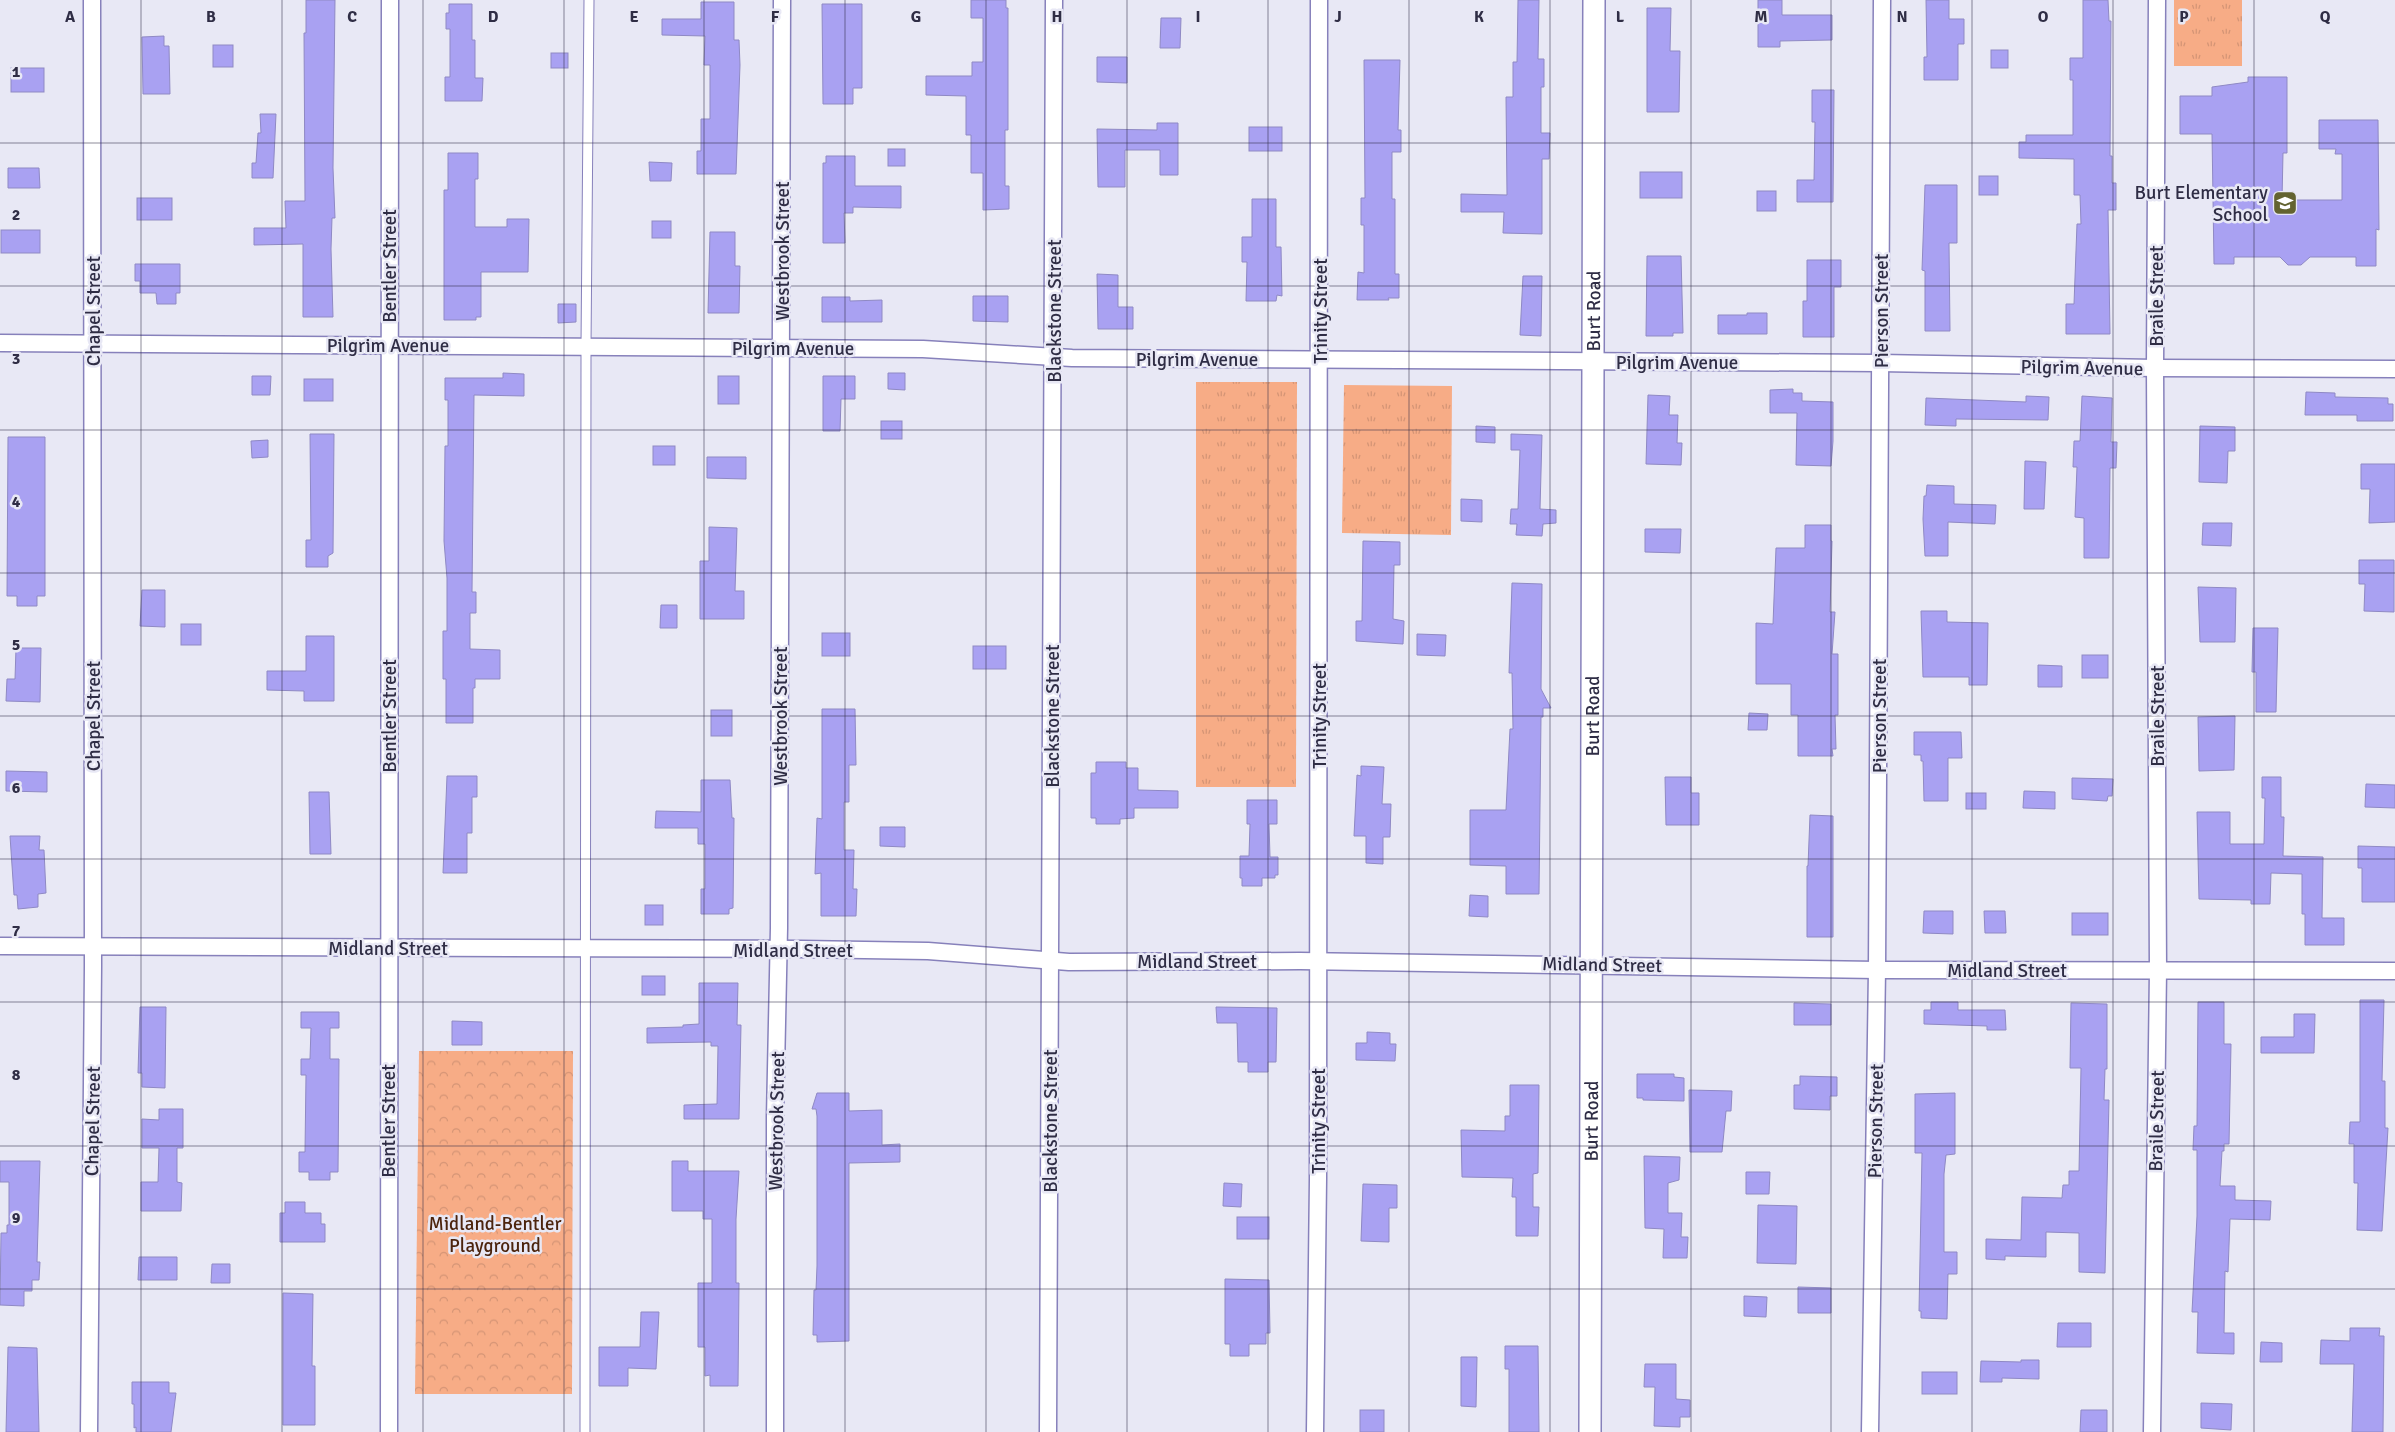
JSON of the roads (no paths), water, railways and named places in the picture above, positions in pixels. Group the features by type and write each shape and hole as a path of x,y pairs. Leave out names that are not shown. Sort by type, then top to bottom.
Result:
{"street":[{"name":"Chapel Street","path":"89,1432 93,947 92,0"},
{"name":"Bentler Street","path":"389,1432 390,0"},
{"name":"Westbrook Street","path":"776,1432 775,1117 779,950 782,0"},
{"name":"Blackstone Street","path":"1048,1432 1054,0"},
{"name":"Trinity Street","path":"1315,1432 1320,360 1319,0"},
{"name":"Burt Road","path":"1590,1432 1594,0"},
{"name":"Pierson Street","path":"1870,1432 1878,970 1882,0"},
{"name":"Braile Street","path":"2152,1432 2158,970 2155,368 2157,0"},
{"name":"Pilgrim Avenue","path":"0,343 923,349 1053,356 1320,360 1880,363 2155,368 2395,369"},
{"name":"Midland Street","path":"0,946 928,951 1051,960 1591,964 1878,970 2395,971"}],"lane":[{"path":"586,1432 586,347 589,0"}],"place":[{"name":"Burt Elementary School","path":"2285,203"}],"park label":[{"name":"Midland-Bentler Playground","path":"495,1234"}]}
